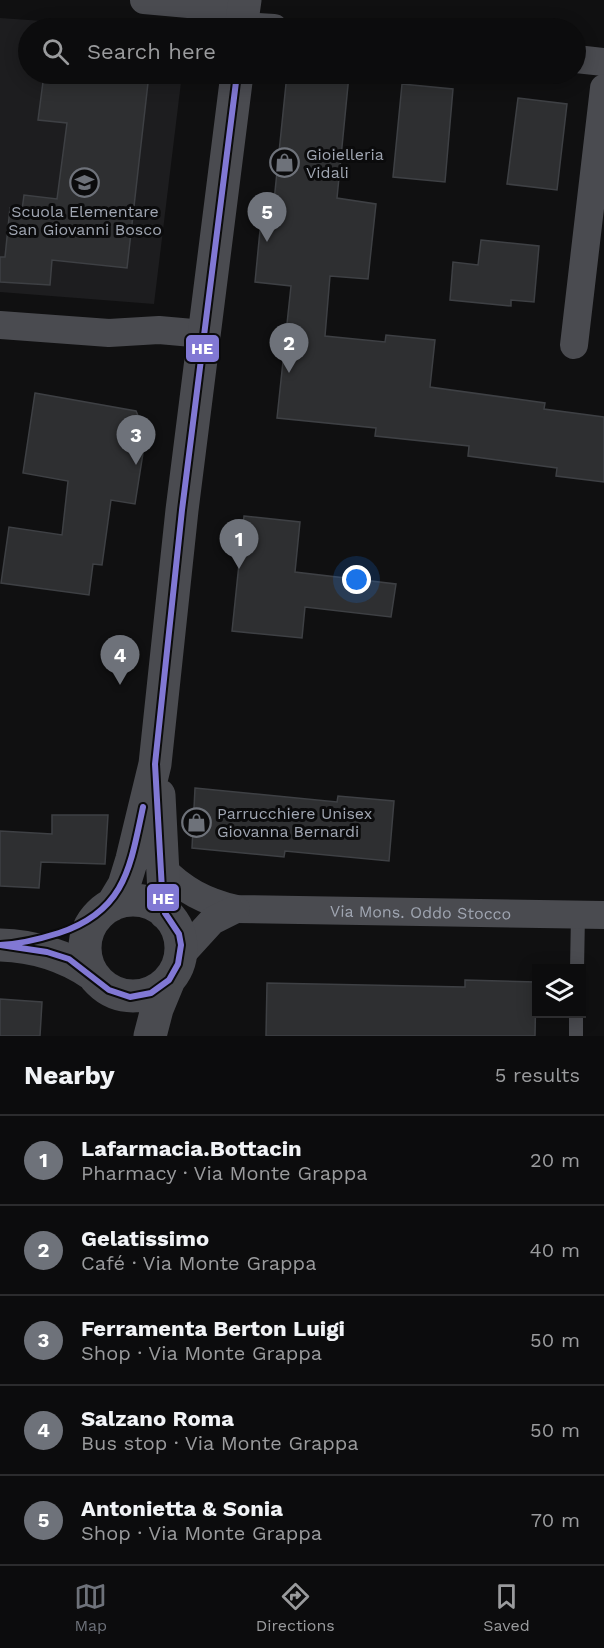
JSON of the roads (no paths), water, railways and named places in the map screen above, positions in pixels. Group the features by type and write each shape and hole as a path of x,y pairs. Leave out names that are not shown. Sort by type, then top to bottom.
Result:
{"street":[{"path":"144,0 243,16"},
{"path":"586,60 604,62"},
{"path":"136,1036 125,1010 100,982 85,952 88,929 124,885 155,764 204,334 236,84"},
{"path":"574,345 604,88"},
{"path":"0,325 109,333 159,330 204,334"},
{"path":"150,1036 157,1009 175,968 179,934 167,915 161,867 155,764"},
{"name":"Via Mons. Oddo Stocco","path":"161,867 174,882 223,906 591,915"},
{"path":"7,945 70,931 123,901 146,902 167,915 223,906"},
{"name":"Via Mons. Oddo Stocco","path":"175,968 223,906"},
{"path":"7,945 69,959 100,982 130,997 151,993 175,968"}],"lane":[{"path":"578,964 591,915"},
{"path":"576,1018 576,1036"}],"place":[{"name":"Gioielleria Vidali","path":"285,163"},
{"name":"Scuola Elementare San Giovanni Bosco","path":"85,183"},
{"name":"Antonietta & Sonia","path":"267,242"},
{"name":"Gelatissimo","path":"289,373"},
{"name":"Ferramenta Berton Luigi","path":"136,465"},
{"name":"Lafarmacia.Bottacin","path":"239,569"},
{"name":"Salzano Roma","path":"120,685"},
{"name":"Parrucchiere Unisex Giovanna Bernardi","path":"196,822"}]}
